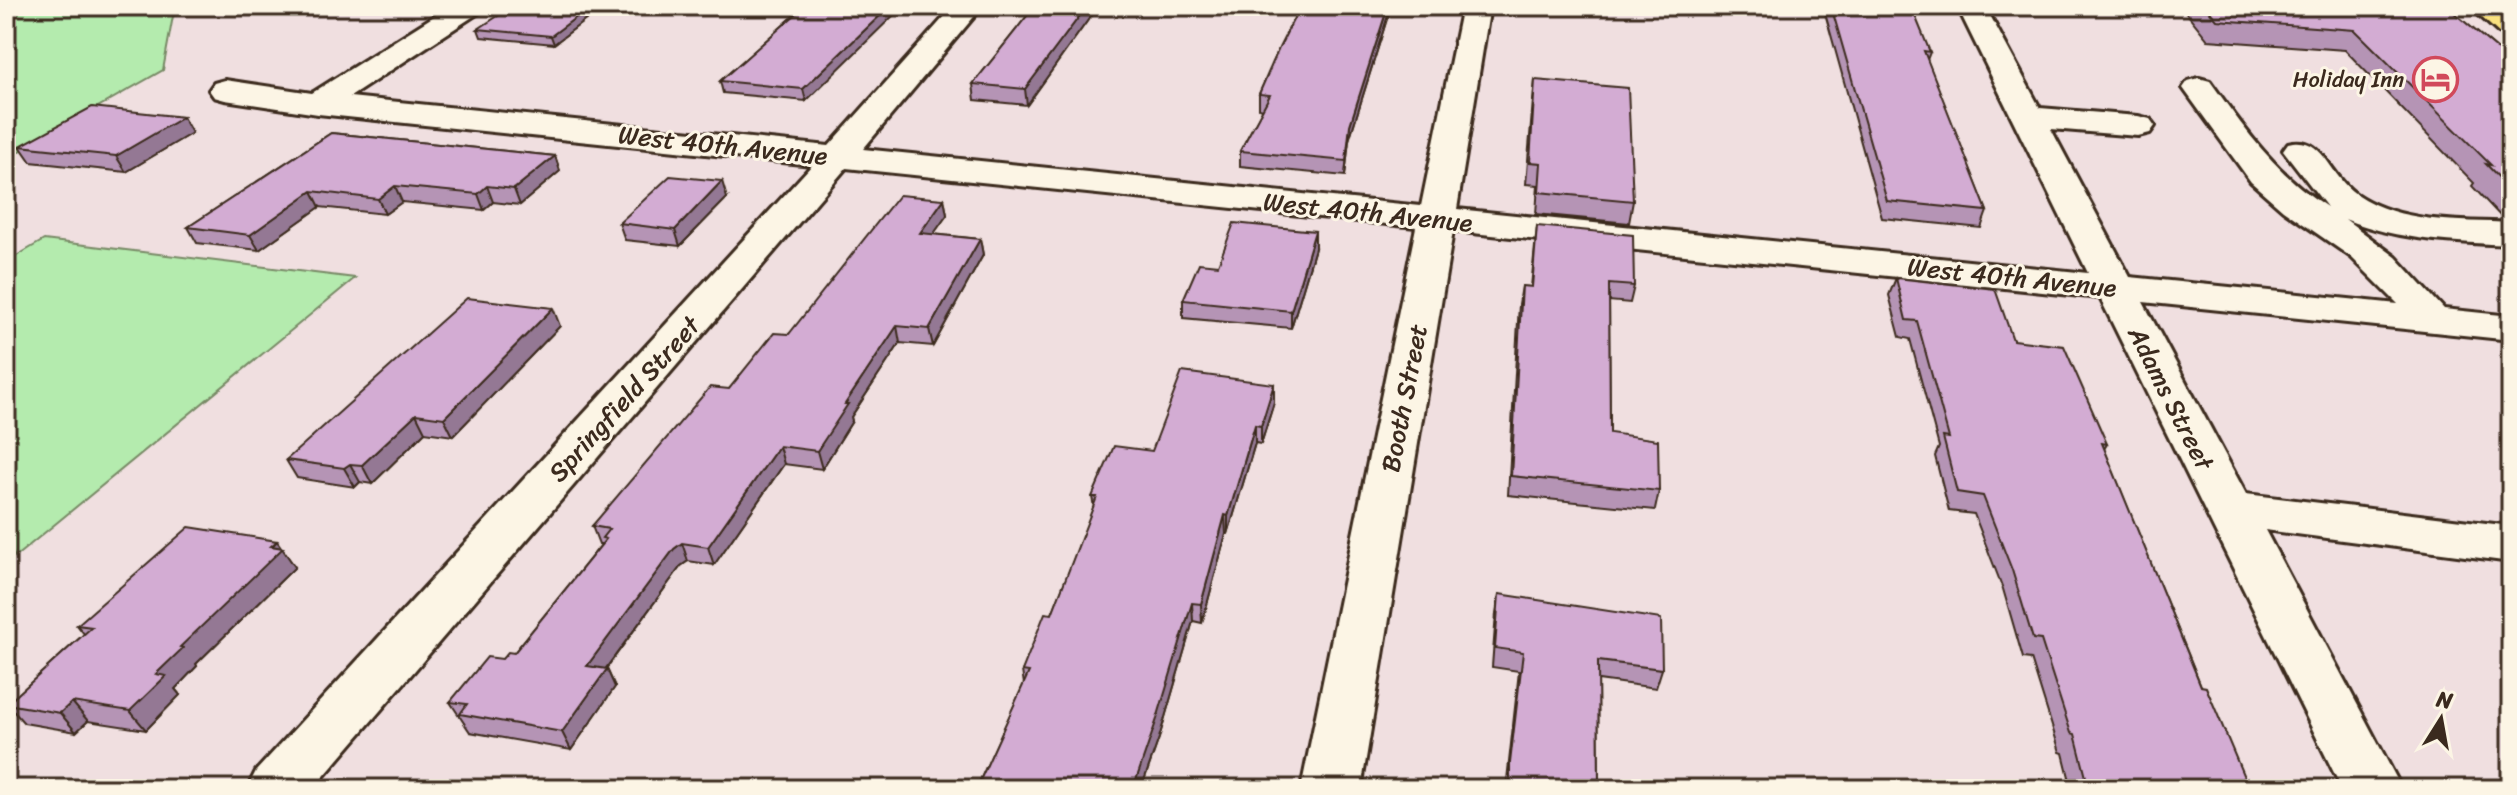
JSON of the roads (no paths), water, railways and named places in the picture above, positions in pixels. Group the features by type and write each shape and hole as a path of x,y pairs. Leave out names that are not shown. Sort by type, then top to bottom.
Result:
{"main road":[{"path":"2483,6 2511,29"}],"street":[{"path":"318,104 470,6"},
{"name":"Springfield Street","path":"277,789 839,157 969,6"},
{"name":"Booth Street","path":"1331,789 1476,6"},
{"name":"Adams Street","path":"1971,6 2372,789"},
{"path":"2199,88 2264,176 2302,208 2362,248 2399,280 2432,320"},
{"name":"West 40th Avenue","path":"225,90 318,104 2511,328"},
{"path":"2028,117 2138,126"},
{"path":"2300,150 2338,198 2364,214 2401,225 2511,234"},
{"path":"2228,509 2511,544"}],"place":[{"name":"Holiday Inn","path":"2435,79"}]}
